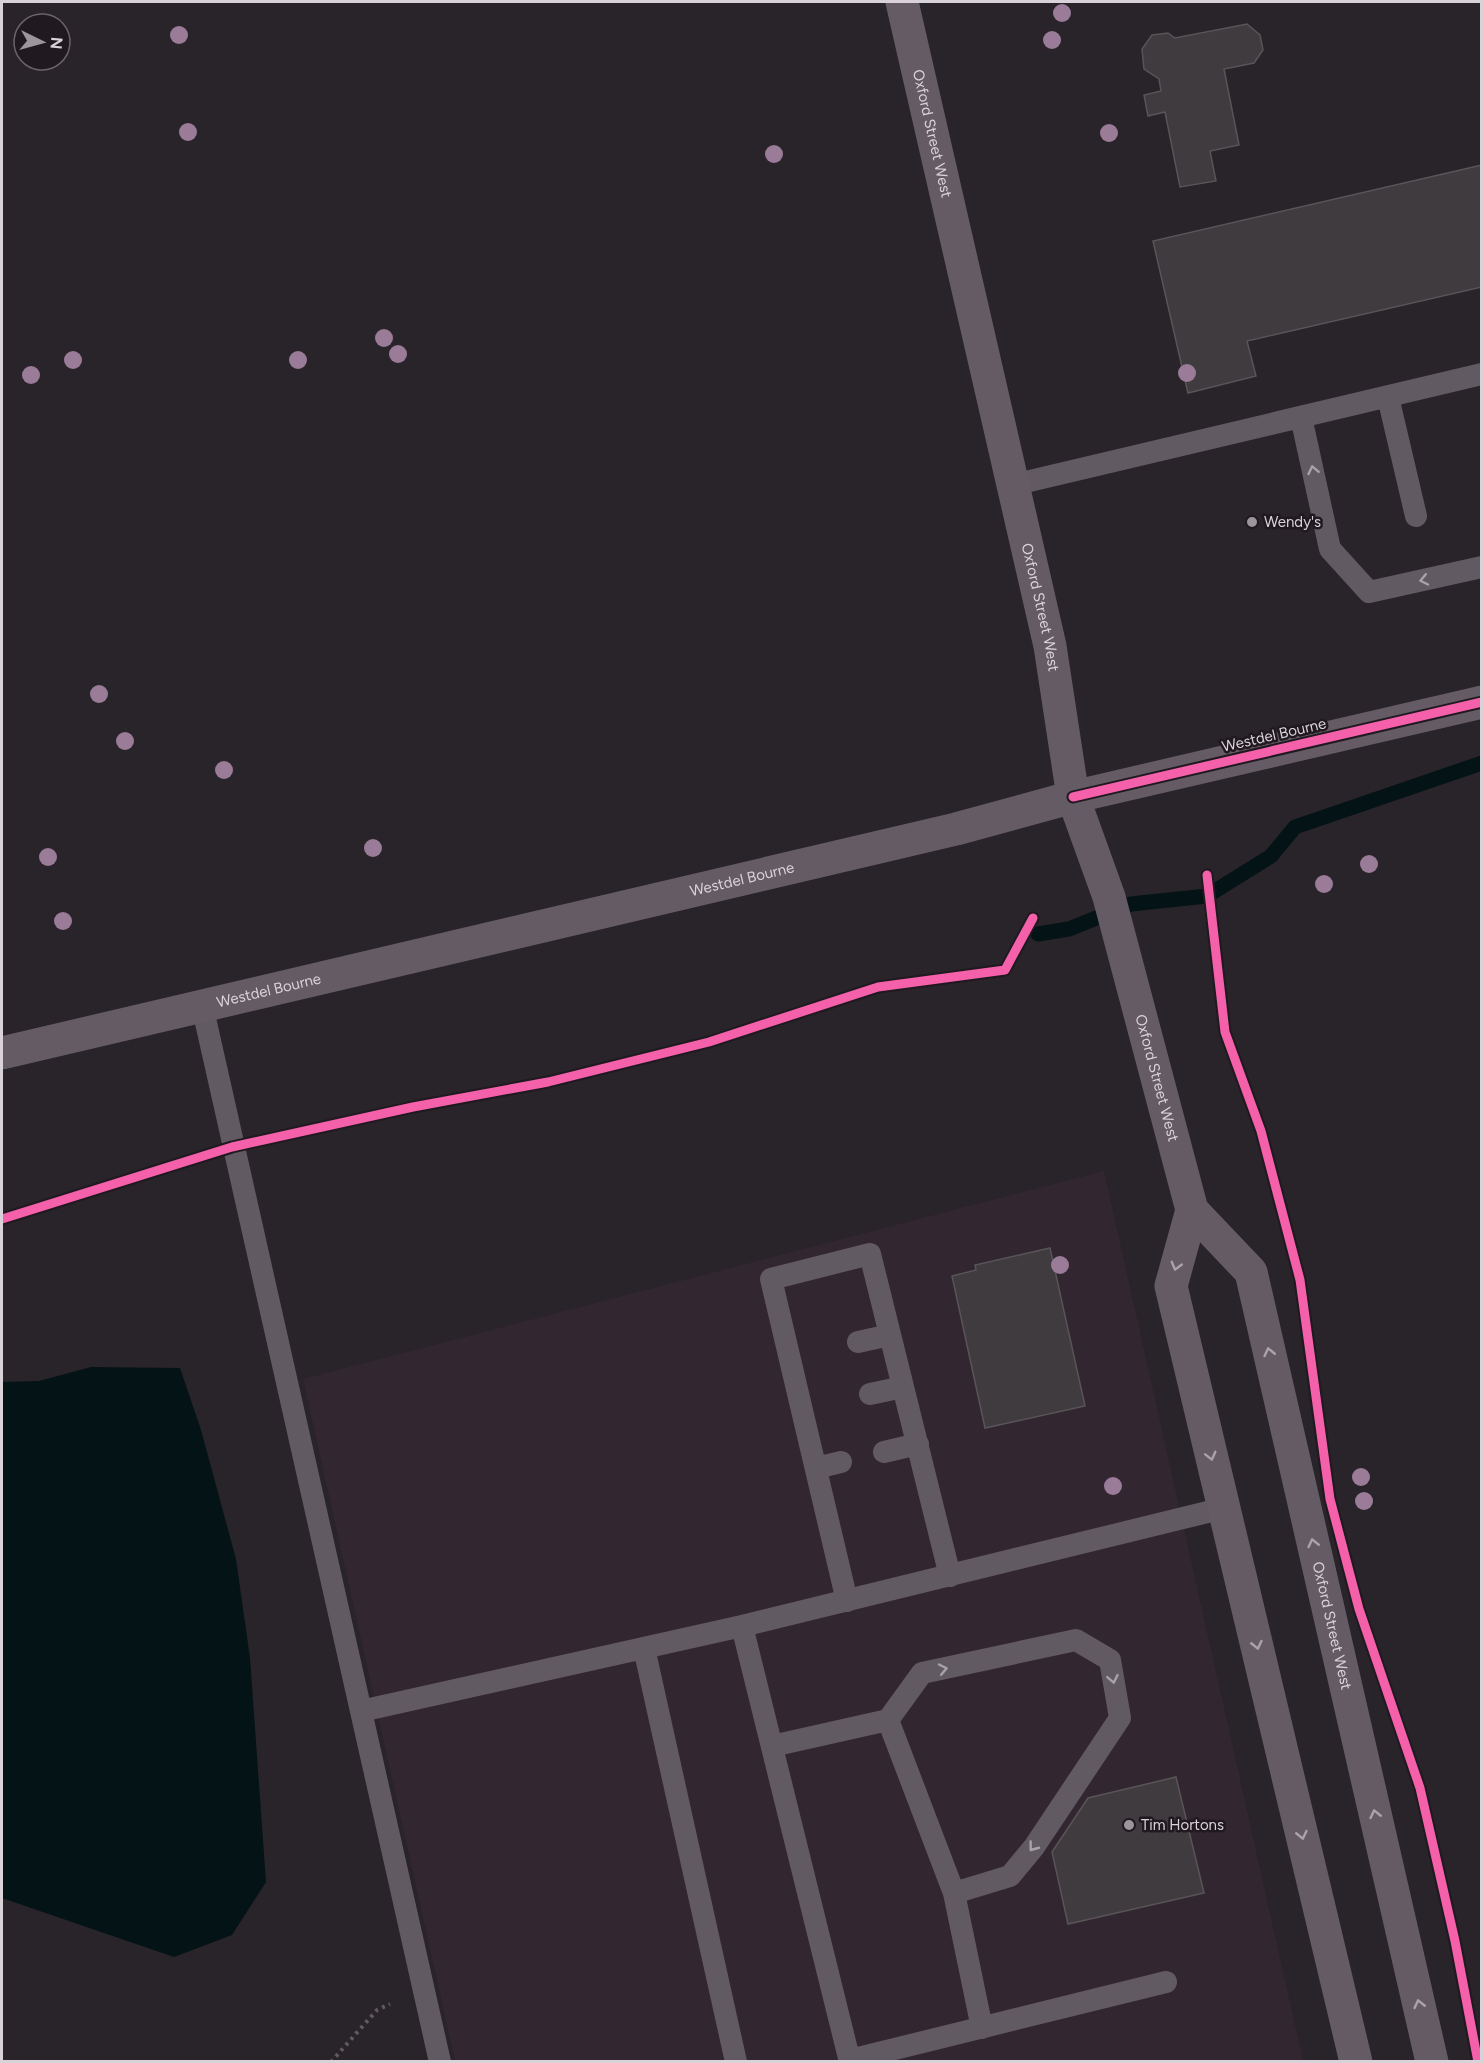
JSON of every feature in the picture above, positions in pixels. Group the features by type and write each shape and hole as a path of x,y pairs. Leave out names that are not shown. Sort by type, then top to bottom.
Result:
{"main road":[{"name":"Oxford Street West","path":"902,2 1050,646 1073,796 1109,897 1192,1210 1251,1272 1432,2061"},
{"name":"Westdel Bourne","path":"2,1053 956,829 1073,796 1482,702"},
{"path":"1192,1210 1171,1286 1356,2061"}],"lane":[{"path":"1013,485 1481,377"},
{"path":"1388,397 1416,516"},
{"path":"1301,417 1330,549 1369,592 1482,567"},
{"path":"202,1005 440,2061"},
{"path":"847,1601 816,1468 813,1407 800,1355 771,1279 870,1254 950,1576"},
{"path":"858,1342 890,1335"},
{"path":"870,1394 903,1387"},
{"path":"884,1452 918,1444"},
{"path":"816,1468 841,1462"},
{"path":"361,1711 742,1626 1224,1508"},
{"path":"742,1626 850,2060 1166,1982"},
{"path":"772,1746 888,1720 922,1673 1076,1640 1110,1660 1120,1718 1114,1728 1034,1846 1010,1876 954,1893"},
{"path":"644,1648 736,2061"},
{"path":"888,1720 954,1893 982,2028"}],"path":[{"path":"330,2061 377,2010 395,2001"}],"shaded area":[{"path":"1104,1171 1303,2061 455,2061 303,1379"},
{"path":"91,1367 180,1368 201,1430 236,1559 250,1658 266,1882 232,1935 174,1957 2,1898 2,1382 39,1381"}],"building":[{"path":"1247,24 1260,35 1263,50 1254,63 1224,69 1239,145 1210,151 1216,181 1180,187 1165,112 1148,116 1144,95 1161,91 1159,79 1144,69 1142,49 1152,35 1168,33 1175,38"},
{"path":"1482,165 1482,287 1247,341 1256,376 1188,393 1153,241"},
{"path":"1050,1248 1085,1406 985,1428 952,1276 976,1270 975,1265"},
{"name":"Tim Hortons","path":"1176,1777 1204,1893 1068,1924 1052,1852 1088,1798"}],"waterway":[{"path":"1038,934 1069,929 1131,904 1207,896 1271,856 1295,827 1482,763"}],"cycle path":[{"path":"1073,797 1482,702"},
{"path":"1207,875 1225,1032 1261,1131 1300,1280 1330,1499 1359,1609 1420,1788 1455,1941 1478,2062"},
{"path":"2,1219 232,1147 413,1107 548,1082 709,1042 878,987 1005,970 1033,918"}],"place":[{"name":"Wendy's","path":"1252,522"},
{"name":"Tim Hortons","path":"1129,1825"}]}
